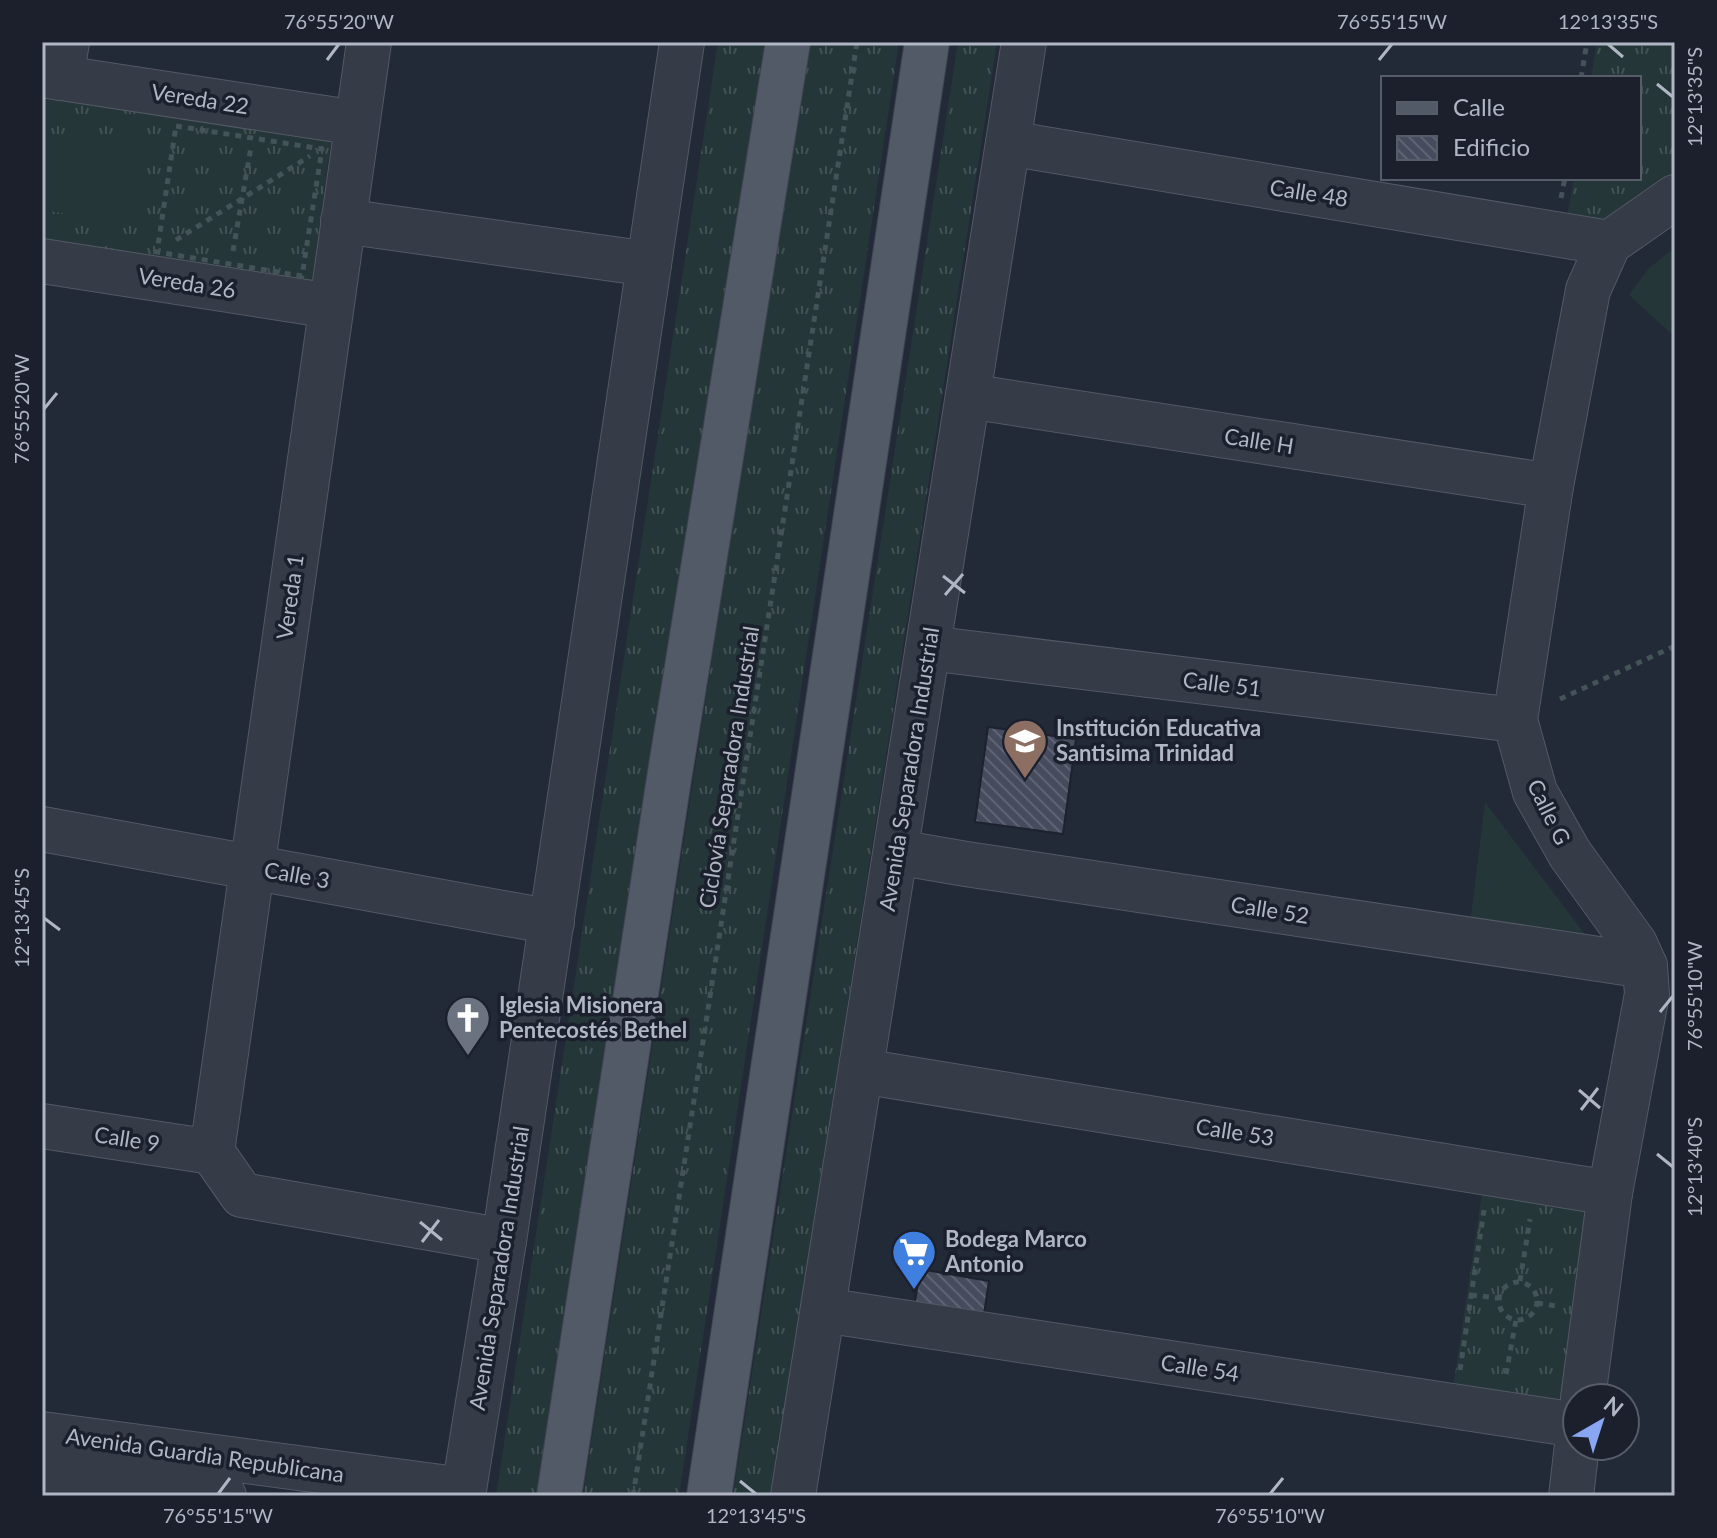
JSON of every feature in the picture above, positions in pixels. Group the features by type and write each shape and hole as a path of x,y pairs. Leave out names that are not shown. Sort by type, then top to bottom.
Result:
{"main road":[{"path":"559,1496 671,763 788,42"},
{"path":"709,1496 927,42"}],"street":[{"name":"Vereda 1","path":"212,1152 369,42"},
{"name":"Avenida Separadora Industrial","path":"463,1493 504,1241 682,42"},
{"name":"Avenida Separadora Industrial","path":"793,1496 1024,42"},
{"name":"Vereda 22","path":"57,65 357,123"},
{"name":"Calle 48","path":"1008,143 1609,243"},
{"path":"1609,243 1675,197"},
{"path":"343,221 649,264"},
{"name":"Calle G","path":"1585,1382 1610,1193 1647,994 1645,966 1635,944 1570,854 1535,792 1515,720 1551,486 1588,290 1609,243"},
{"name":"Vereda 26","path":"44,272 331,306"},
{"name":"Calle H","path":"968,396 1551,486"},
{"name":"Calle 51","path":"928,648 1515,720"},
{"name":"Calle 3","path":"42,829 552,922"},
{"name":"Calle 52","path":"896,852 1645,966"},
{"name":"Calle 53","path":"861,1071 1610,1193"},
{"name":"Calle 9","path":"42,1126 212,1152"},
{"path":"212,1152 242,1195 504,1241"},
{"name":"Calle 54","path":"823,1310 1561,1423"},
{"name":"Avenida Guardia Republicana","path":"42,1434 463,1493"},
{"path":"1571,1496 1575,1462"},
{"name":"Avenida Guardia Republicana","path":"42,1472 224,1496"}],"path":[{"name":"Ciclovía Separadora Industrial","path":"633,1496 857,42"},
{"path":"1581,76 1587,42"},
{"path":"157,252 176,126 322,149"},
{"path":"231,264 252,138"},
{"path":"157,252 322,149"},
{"path":"157,252 302,276 322,149"},
{"path":"1515,720 1675,646"},
{"path":"1454,1406 1490,1173"},
{"path":"1520,1281 1532,1205"},
{"path":"1520,1281 1529,1285 1537,1303 1534,1312 1526,1319 1516,1320 1500,1309 1498,1298 1502,1289 1520,1281"},
{"path":"1471,1295 1498,1298"},
{"path":"1499,1413 1516,1320"}],"green space":[{"path":"718,42 766,42 544,1496 496,1496"},
{"path":"807,42 899,42 679,1496 583,1496"},
{"path":"958,42 997,42 771,1496 733,1496"},
{"path":"1597,42 1675,42 1675,184 1608,227 1566,223 1574,180 1641,180 1641,76 1591,76"},
{"path":"42,92 332,133 312,282 42,245"},
{"path":"42,133 144,148 133,224 42,210"},
{"path":"1675,247 1675,337 1629,295 1649,268"},
{"path":"1485,802 1593,945 1470,924"},
{"path":"1482,1194 1592,1211 1566,1382 1561,1382 1561,1413 1452,1395"}],"building":[{"name":"Institución Educativa Santisima Trinidad","path":"988,727 1076,739 1063,834 975,822"},
{"path":"920,1269 989,1281 984,1314 915,1302"}],"place":[{"name":"Institución Educativa Santisima Trinidad","path":"1025,780"},
{"name":"Iglesia Misionera Pentecostés Bethel","path":"468,1057"},
{"name":"Bodega Marco Antonio","path":"914,1291"}]}
